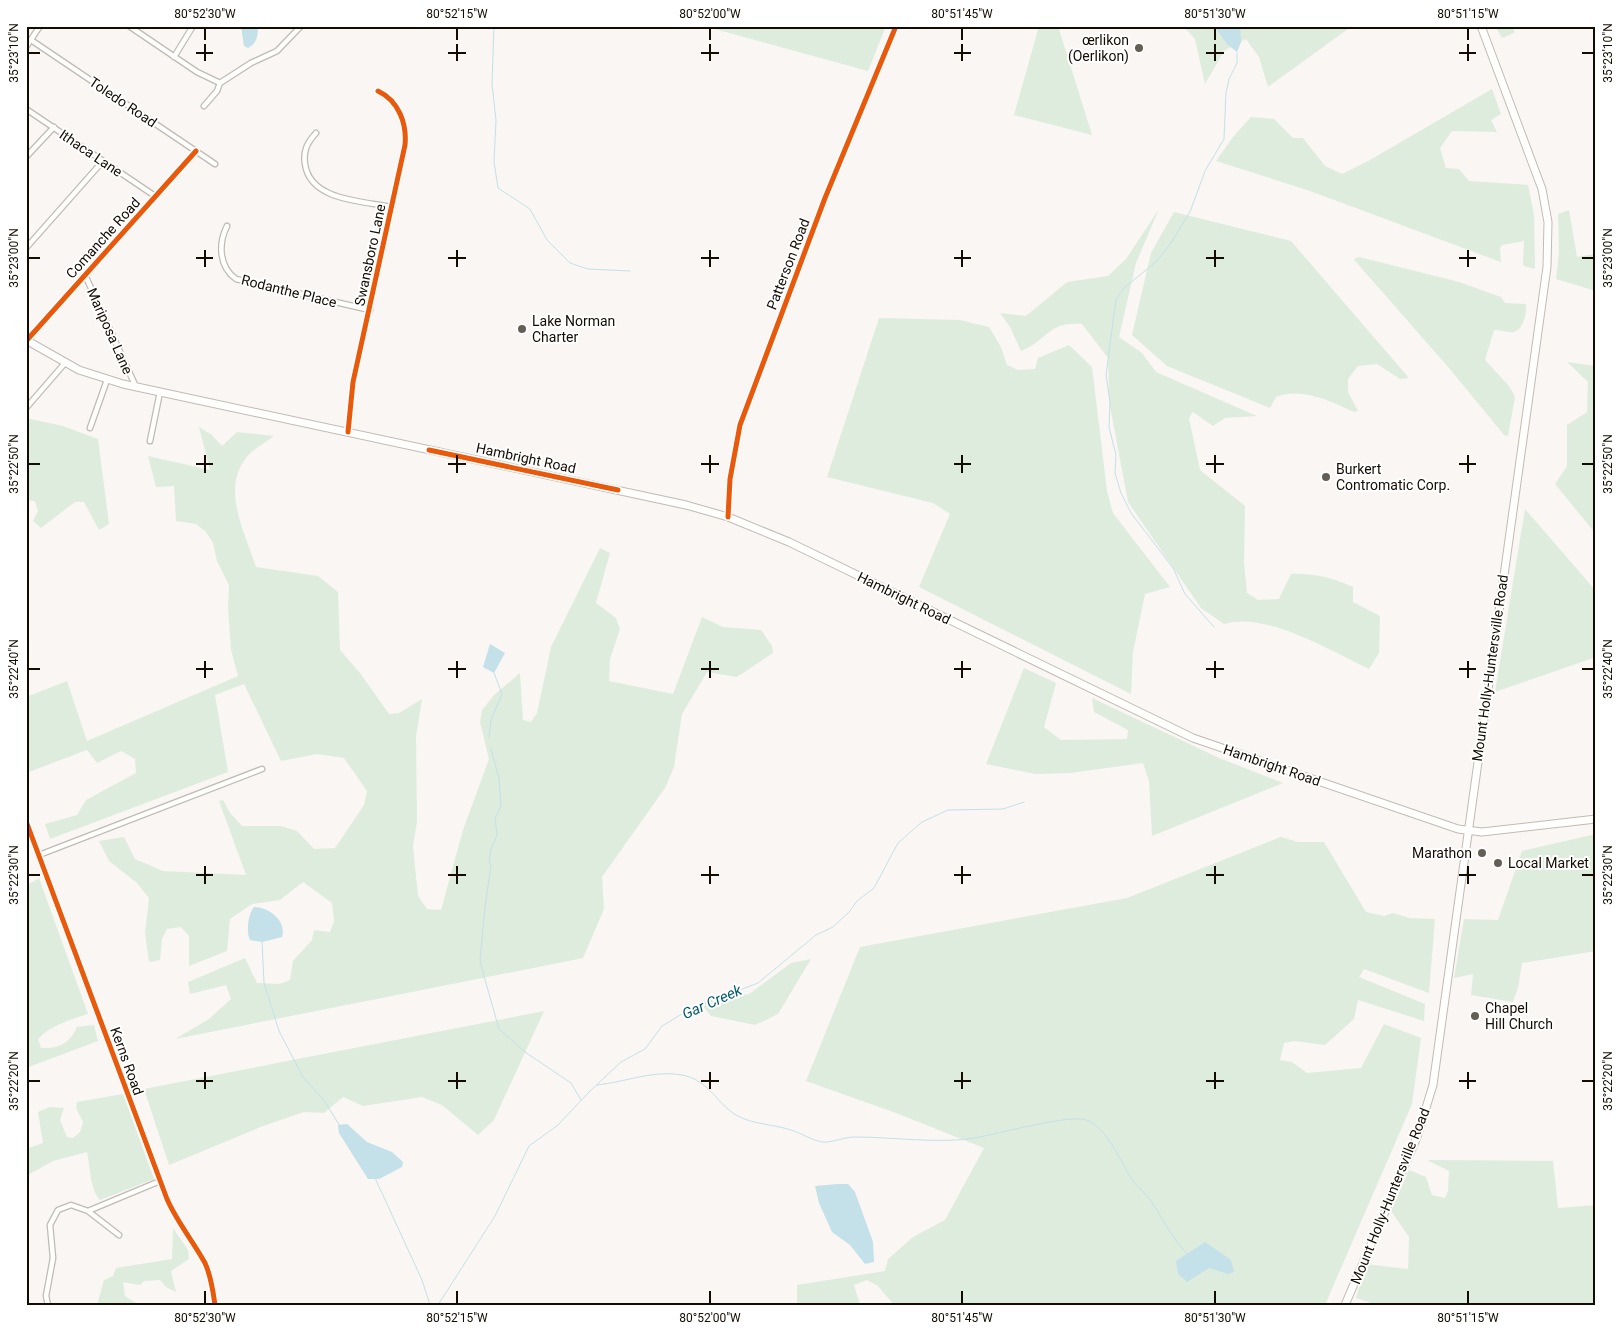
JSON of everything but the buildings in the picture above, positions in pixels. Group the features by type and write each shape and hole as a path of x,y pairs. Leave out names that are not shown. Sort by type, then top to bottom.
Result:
{"main road":[{"name":"Mount Holly-Huntersville Road","path":"1344,1305 1417,1136 1429,1101 1436,1065 1547,267 1549,239 1547,214 1540,182 1480,26"},
{"name":"Hambright Road","path":"27,340 65,363 107,380 686,505 728,517 789,542 1193,738 1467,832 1492,831 1596,819"}],"street":[{"path":"26,47 40,26"},
{"path":"129,26 211,81 220,83"},
{"path":"174,57 193,26"},
{"path":"204,106 217,91 220,83 277,50 301,26"},
{"name":"Patterson Road","path":"728,517 730,479 740,425 825,198 896,26"},
{"name":"Toledo Road","path":"31,40 215,164"},
{"name":"Swansboro Lane","path":"348,432 353,382 405,145 402,118 395,105 378,91"},
{"name":"Ithaca Lane","path":"26,109 155,196"},
{"path":"26,157 54,127"},
{"path":"316,133 306,147 304,156 308,176 315,186 334,195 392,207"},
{"name":"Comanche Road","path":"27,340 196,151"},
{"path":"26,248 103,161"},
{"name":"Rodanthe Place","path":"227,226 221,242 221,254 228,272 236,279 370,310"},
{"name":"Mariposa Lane","path":"85,275 136,387"},
{"path":"26,408 65,363"},
{"path":"90,428 107,380"},
{"path":"150,441 160,392"},
{"path":"39,855 262,769"},
{"name":"Kerns Road","path":"26,821 160,1181 176,1218 204,1262 211,1281 215,1305"},
{"path":"88,1211 160,1181"},
{"path":"48,1305 46,1296 54,1258 50,1225 58,1210 71,1205 88,1211 119,1235"}],"green space":[{"path":"704,26 886,26 868,71"},
{"path":"1039,26 1058,26 1092,135 1014,115"},
{"path":"1183,26 1352,26 1268,87 1259,57 1246,39 1224,51 1205,84 1195,39"},
{"path":"1495,26 1511,26 1514,29 1514,33 1502,38"},
{"path":"1492,89 1501,114 1491,120 1497,132 1452,131 1440,148 1446,168 1459,169 1469,181 1528,185 1534,214 1535,269 1523,264 1524,241 1502,245 1500,248 1501,262 1310,191 1216,161 1233,137 1251,117 1274,119 1293,138 1303,138 1325,166 1342,174 1370,160"},
{"path":"1159,209 1136,263 1119,337 1142,353 1156,372 1257,416 1225,418 1213,426 1193,412 1189,418 1200,470 1245,506 1244,562 1247,593 1258,600 1279,599 1291,574 1323,577 1353,587 1353,602 1380,616 1379,653 1369,669 1298,635 1259,623 1240,621 1224,624 1201,608 1128,502 1109,401 1108,358 1082,324 1070,324 1054,329 1030,347 1021,351 1010,327 1000,313 1026,316 1067,282 1108,276 1126,259"},
{"path":"1569,210 1577,257 1596,254 1596,291 1556,279 1559,251 1558,214"},
{"path":"1174,212 1291,241 1409,378 1400,379 1377,364 1358,366 1348,379 1348,392 1358,411 1354,412 1306,394 1286,394 1276,397 1270,408 1167,366 1132,335 1151,253"},
{"path":"1359,257 1459,282 1501,297 1505,303 1526,304 1524,320 1517,330 1512,332 1494,330 1485,360 1509,386 1515,397 1508,436 1504,435 1449,368 1356,262 1354,259"},
{"path":"879,318 960,320 989,327 1001,347 1007,365 1018,370 1035,369 1038,358 1069,345 1092,367 1107,491 1113,513 1170,587 1145,594 1133,652 1131,694 919,587 950,514 933,503 827,477"},
{"path":"1567,362 1596,366 1596,534 1555,484 1567,466 1567,425 1587,412 1588,382"},
{"path":"26,418 63,426 98,439 109,524 99,530 84,502 75,502 41,528 33,521 38,511 35,501 26,500"},
{"path":"199,427 212,435 222,446 237,432 274,436 246,458 239,470 235,484 235,497 241,526 256,567 318,576 338,592 340,650 360,673 389,714 399,713 422,699 416,736 417,821 413,846 418,896 427,909 441,910 463,830 489,759 480,722 482,710 494,695 520,673 523,720 531,722 537,713 551,647 600,548 610,553 596,603 616,618 620,629 610,659 609,681 673,694 702,617 723,627 761,630 772,646 773,653 737,677 707,672 682,714 674,767 665,788 602,877 604,909 583,958 175,1039 209,1019 231,999 226,985 190,994 188,982 245,958 257,983 280,984 290,980 293,961 312,940 314,930 330,932 334,921 332,903 303,882 280,900 252,904 230,919 227,951 189,966 189,936 181,927 167,929 162,939 160,960 149,962 145,933 149,898 137,883 109,861 99,841 124,837 135,859 163,871 246,875 219,801 223,800 230,813 242,826 281,826 297,831 314,849 335,848 364,805 367,791 344,758 317,754 281,761 244,684 215,695 228,772 50,839 45,824 77,815 86,800 136,773 135,759 121,751 97,763 87,750 26,773 26,697 67,681 87,741 238,676 231,650 228,608 229,585 217,561 213,543 206,532 196,524 176,521 174,486 156,487 148,456 210,470"},
{"path":"1525,509 1596,591 1596,657 1495,692"},
{"path":"1024,668 1056,683 1044,727 1061,740 1127,739 1128,730 1094,712 1092,698 1219,758 1283,783 1152,836 1149,781 1143,763 1070,773 1036,774 986,764"},
{"path":"1596,834 1596,951 1522,963 1518,988 1513,1002 1471,995 1473,974 1454,978 1464,919 1498,920 1522,851"},
{"path":"1281,837 1298,842 1324,842 1366,912 1384,916 1393,913 1409,918 1435,919 1429,993 1364,969 1359,977 1425,1004 1424,1021 1358,1000 1354,1019 1325,1045 1295,1041 1284,1043 1280,1060 1292,1062 1307,1073 1361,1068 1384,1024 1421,1038 1412,1104 1325,1305 894,1305 878,1286 867,1280 854,1285 860,1305 797,1305 797,1285 885,1271 888,1259 913,1237 945,1220 984,1148 896,1113 806,1081 860,947 1127,898"},
{"path":"39,878 88,1014 48,1030 38,1039 41,1048 63,1044 71,1037 77,1027 94,1025 98,1041 26,1068 26,886"},
{"path":"811,959 778,1014 755,1025 711,1016 700,1002 749,994 791,963"},
{"path":"544,1011 494,1120 478,1135 442,1105 422,1097 363,1106 343,1097 324,1113 304,1112 263,1126 169,1165 144,1089"},
{"path":"123,1094 154,1179 100,1200 92,1184 87,1152 53,1161 26,1176 26,1149 43,1143 38,1112 50,1107 64,1108 60,1120 67,1137 73,1138 80,1132 83,1122 76,1108 77,1102"},
{"path":"1427,1160 1553,1161 1558,1208 1596,1205 1596,1305 1377,1305 1356,1298 1366,1264 1408,1269 1409,1237 1391,1211 1409,1170 1426,1177 1432,1195 1445,1198 1448,1191 1449,1171"},
{"path":"173,1228 188,1250 189,1259 171,1271 176,1292 166,1287 160,1280 144,1281 140,1285 123,1282 125,1296 139,1305 97,1305 104,1280 113,1276 116,1268 172,1259"}],"water":[{"path":"241,26 258,26 255,42 248,48 244,46"},
{"path":"1214,26 1240,26 1241,42 1237,52 1227,44"},
{"path":"490,644 505,653 494,673 483,667"},
{"path":"254,907 265,909 276,916 282,926 282,937 262,942 250,940 248,923"},
{"path":"347,1124 367,1142 392,1152 403,1162 402,1167 379,1179 368,1179 339,1133 338,1125"},
{"path":"848,1184 855,1192 873,1242 874,1262 865,1264 850,1245 832,1232 819,1203 815,1186"},
{"path":"1205,1242 1231,1260 1234,1272 1228,1274 1209,1268 1187,1282 1178,1274 1176,1261"}],"waterway":[{"path":"494,26 492,84 496,120 494,162 498,188 530,209 547,240 570,263 588,269 630,271"},
{"path":"1214,627 1185,594 1173,568 1131,513 1121,493 1115,473 1116,455 1109,427 1110,402 1106,375 1116,299 1124,288 1157,261 1171,243 1190,212 1205,171 1224,139 1226,93 1229,79 1237,63 1237,53"},
{"path":"489,738 491,720 502,694 494,673"},
{"path":"491,749 499,778 501,806 495,818 497,835 491,849 489,862 491,865 480,960 482,969 499,1029 525,1052 571,1083 581,1100"},
{"name":"Gar Creek","path":"438,1305 495,1216 529,1146 558,1125 621,1062 645,1049 662,1026 692,1008 758,983 816,935 833,927 850,911 857,901 874,888 898,843 922,822 948,810 1003,809 1024,802"},
{"path":"262,941 264,983 279,1031 303,1077 323,1099 340,1126"},
{"path":"597,1085 650,1075 682,1075 706,1087 736,1115 757,1123 797,1132 822,1142 855,1137 960,1140 1050,1122 1086,1120 1100,1129 1118,1154 1131,1178 1151,1201 1172,1235 1187,1254"},
{"path":"375,1178 422,1280 430,1305"}],"cycle path":[{"path":"728,517 730,479 740,425 825,198 896,26"},
{"path":"348,432 353,382 405,145 405,129 400,114 391,101 378,91"},
{"path":"27,340 196,151"},
{"path":"429,450 618,490"},
{"path":"26,821 167,1199 175,1216 205,1263 213,1289 215,1305"}],"place":[{"name":"œrlikon (Oerlikon)","path":"1139,48"},
{"name":"Lake Norman Charter","path":"522,329"},
{"name":"Burkert Contromatic Corp.","path":"1326,477"},
{"name":"Marathon","path":"1482,853"},
{"name":"Local Market","path":"1498,863"},
{"name":"Chapel Hill Church","path":"1475,1016"}]}
